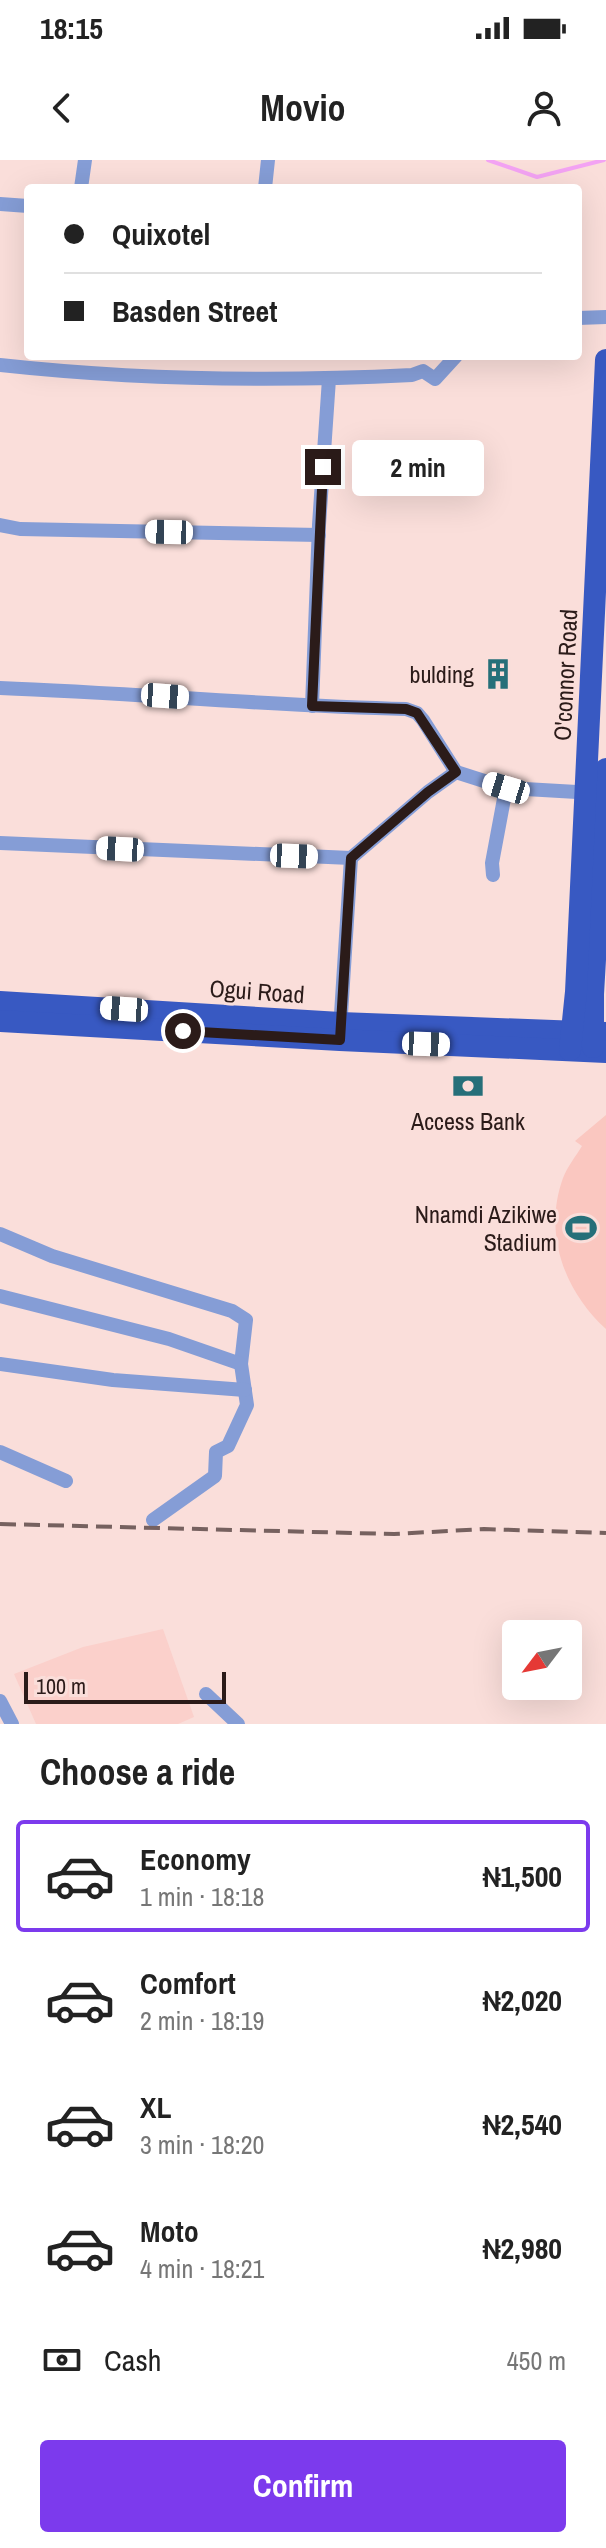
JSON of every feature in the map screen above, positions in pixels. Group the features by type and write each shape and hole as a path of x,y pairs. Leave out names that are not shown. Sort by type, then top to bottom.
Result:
{"main road":[{"name":"O'connor Road","path":"592,1038 585,993 598,794 606,360"},
{"name":"O'connor Road","path":"598,794 606,769"},
{"path":"540,1032 563,1017 585,993"},
{"name":"Ogui Road","path":"0,1002 340,1031 540,1032 592,1038"},
{"name":"Ogui Road","path":"0,1021 592,1038"}],"street":[{"path":"82,184 85,160"},
{"path":"265,184 268,160"},
{"path":"0,204 24,206"},
{"path":"582,318 606,317"},
{"path":"0,365 256,381 412,375 423,371 435,379 452,360"},
{"path":"312,706 329,379"},
{"path":"0,525 20,529 319,535"},
{"path":"0,688 406,709 417,713 456,772 506,788 598,794"},
{"path":"0,843 351,858 456,772"},
{"path":"493,875 492,863 506,788"},
{"path":"340,1031 351,858"},
{"path":"0,1234 65,1260 232,1311 246,1320 241,1364 247,1405 228,1446 216,1452 215,1476 153,1520"},
{"path":"0,1296 169,1339 241,1364"},
{"path":"0,1364 113,1380 245,1390"},
{"path":"0,1452 66,1481"},
{"path":"206,1694 238,1724"},
{"path":"0,1701 12,1724"}],"shaded area":[{"name":"Nnamdi Azikiwe Stadium","path":"606,1115 606,1329 591,1314 569,1279 561,1260 555,1219 563,1178 582,1146 575,1141"},
{"path":"163,1629 194,1717 178,1724 36,1724 14,1674 83,1647"}],"waterway":[{"path":"488,160 537,177 604,160"}],"railway":[{"path":"0,1524 394,1534 484,1529 606,1533"}],"place":[{"name":"bulding","path":"498,674"},
{"name":"Access Bank","path":"468,1086"},
{"name":"Nnamdi Azikiwe Stadium","path":"581,1228"}],"route":[{"path":"183,1031 340,1040 351,858 456,772 417,713 406,709 312,706 323,467"}]}
